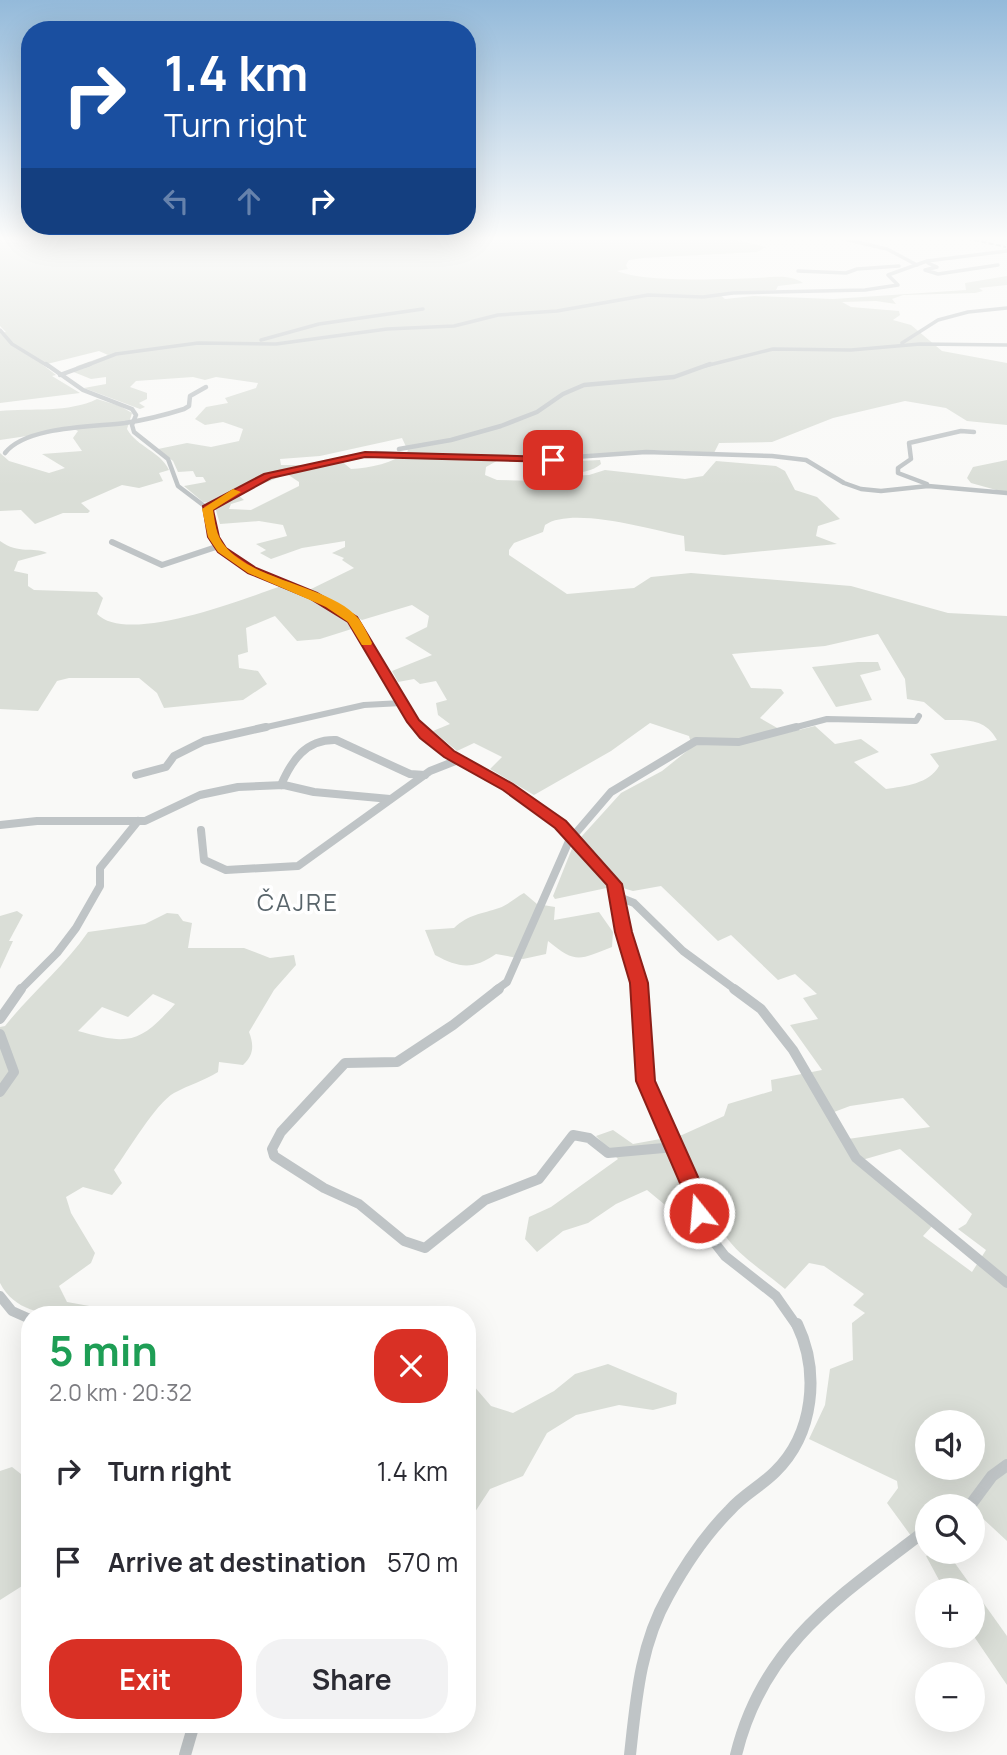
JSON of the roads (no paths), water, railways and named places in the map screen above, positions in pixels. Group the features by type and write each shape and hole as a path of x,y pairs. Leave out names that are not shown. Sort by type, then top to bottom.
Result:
{"street":[{"path":"245,343 331,322"},
{"path":"60,375 93,361 129,352 198,342 276,344 310,337 412,326 454,326 470,322"},
{"path":"874,349 908,341 914,332 936,322"},
{"path":"0,330 12,344 83,390 132,409 136,415 132,422"},
{"path":"207,509 268,476 451,440 501,426 537,412 564,394 584,385 674,377 726,358 773,349 874,349 920,344 1007,345"},
{"path":"5,453 13,444 30,437 132,422 184,409 189,405 190,396 206,387"},
{"path":"132,422 138,437 172,463 178,486 207,509 213,537 219,547 252,570 313,596 353,620 402,703 425,735 458,760 528,800 574,836 614,884 623,932 639,983 646,1081 696,1197 707,1234 718,1251 778,1297 796,1324 805,1344 811,1372 810,1403 791,1448 777,1470 740,1498 714,1529 660,1610 643,1663 630,1755"},
{"path":"933,487 898,473 898,467 911,459 908,444 961,431 974,432"},
{"path":"376,453 532,460 646,452 772,456 806,460 844,483 862,489 881,491 933,487 1007,494"},
{"path":"113,542 120,548 162,565 205,548 219,547"},
{"path":"136,775 166,767 174,756 204,741 364,705 402,703"},
{"path":"675,1147 608,1153 589,1138 573,1135 558,1150 552,1166 544,1175 486,1200 452,1223 425,1248 415,1247 404,1241 359,1204 324,1188 274,1156 272,1149 281,1132 345,1063 397,1062 453,1025 507,982 531,921 574,836 611,792 691,742 739,742 827,719 916,721 919,716"},
{"path":"281,785 299,751 325,739 336,740 410,774 425,775"},
{"path":"201,830 204,860 226,870 298,866 425,775 458,760"},
{"path":"0,825 92,820 138,821 164,814 215,790 281,785 314,792 390,799"},
{"path":"0,1019 23,986 57,953 76,928 100,886 100,868 138,821"},
{"path":"618,897 634,903 683,951 761,1009 793,1050 856,1158 1007,1283"},
{"path":"0,1034 14,1072 0,1092"},
{"path":"0,1296 12,1311 21,1316"},
{"path":"979,1494 992,1476 1007,1465"},
{"path":"736,1755 759,1690 800,1635 857,1581 915,1538"},
{"path":"185,1755 191,1733"}],"district":[{"name":"ČAJRE","path":"298,903"}]}
